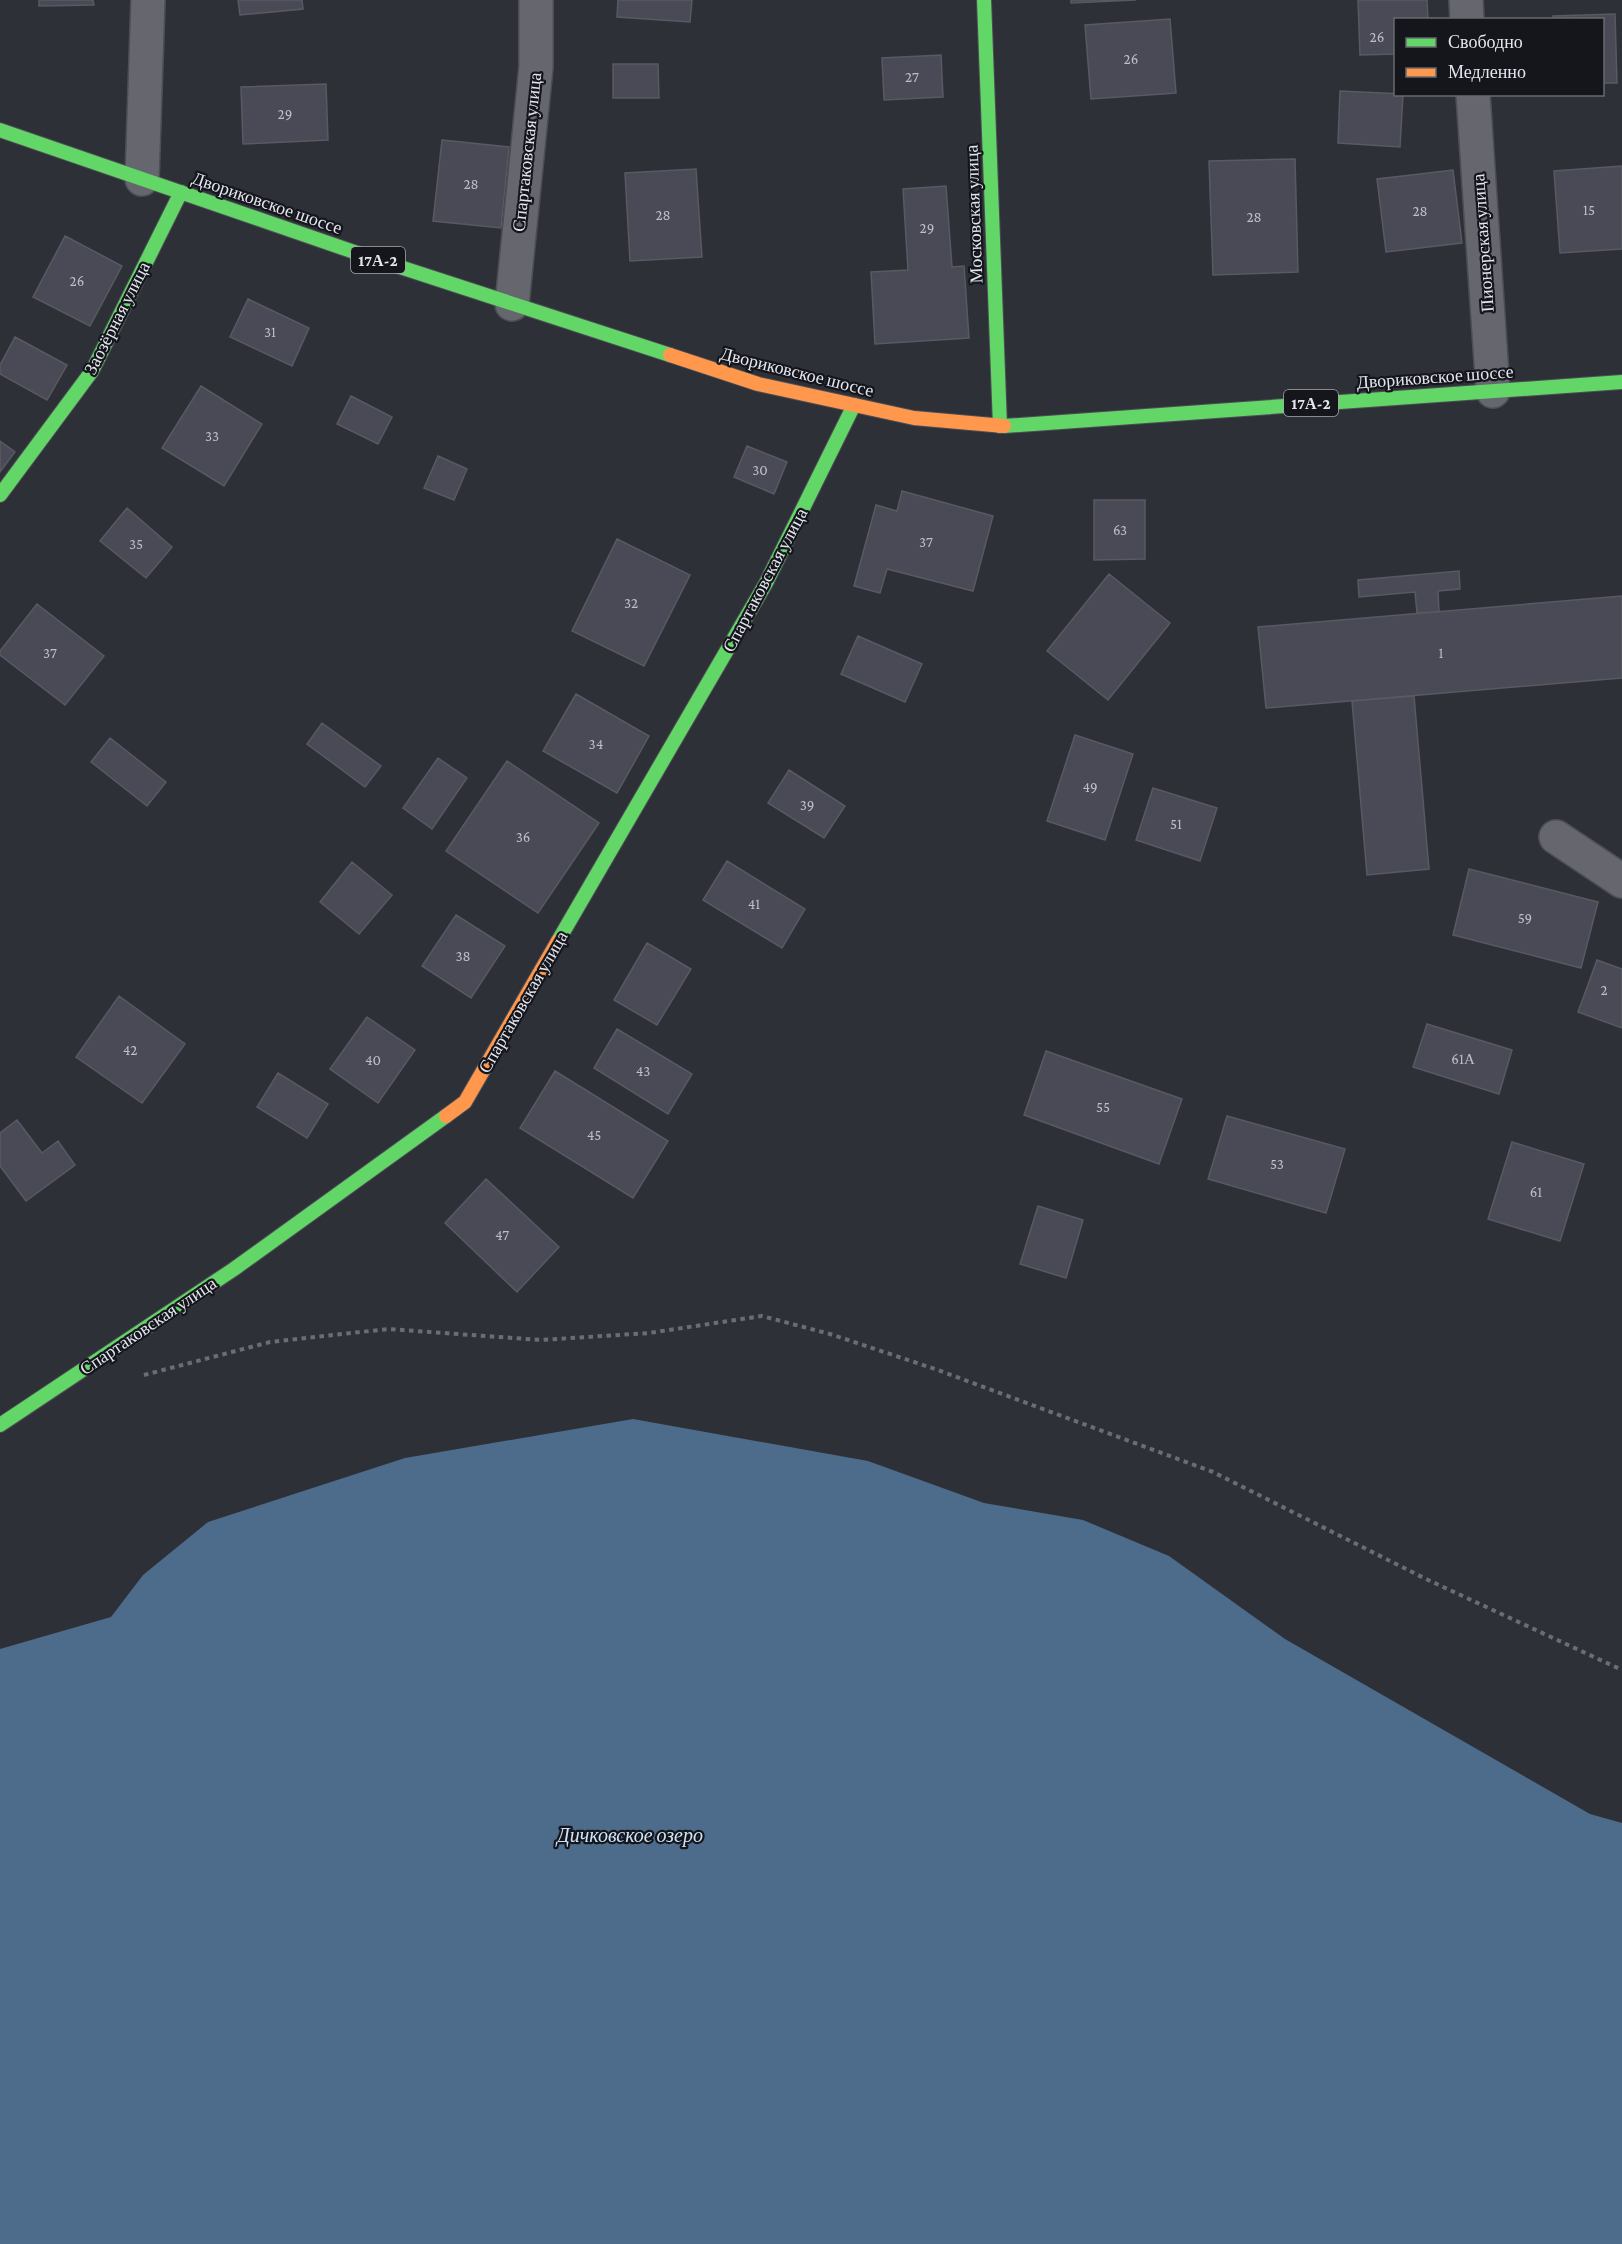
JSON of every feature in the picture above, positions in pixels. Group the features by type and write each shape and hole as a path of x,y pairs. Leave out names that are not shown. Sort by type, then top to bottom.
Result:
{"street":[{"path":"142,179 148,0"},
{"name":"Спартаковская улица","path":"512,304 536,67 536,0"},
{"name":"Московская улица","path":"984,0 1000,426"},
{"path":"1466,0 1467,18"},
{"name":"Пионерская улица","path":"1473,96 1493,391"},
{"name":"Двориковское шоссе","path":"0,130 512,304 758,384 914,418 1000,426 1622,382"},
{"name":"Заозёрная улица","path":"0,495 92,371 181,192"},
{"name":"Спартаковская улица","path":"0,1425 234,1269 465,1102 766,583 854,405"},
{"path":"1556,837 1622,881"}],"path":[{"path":"134,1378 270,1342 387,1329 541,1340 649,1333 762,1316 830,1334 935,1369 1213,1472 1426,1579 1622,1670"}],"water":[{"name":"Дичковское озеро","path":"633,1419 868,1461 984,1503 1083,1520 1169,1556 1285,1639 1590,1814 1622,1823 1622,2244 0,2244 0,1649 111,1617 143,1575 208,1522 405,1458"}],"building":[{"path":"39,0 93,0 94,5 39,6"},
{"path":"238,0 302,0 303,9 240,15"},
{"path":"618,0 692,0 690,22 617,17"},
{"path":"1071,0 1136,0 1071,3"},
{"path":"1358,0 1427,0 1428,18 1394,18 1394,54 1360,55"},
{"path":"1615,14 1617,83 1604,83 1604,18 1554,18 1553,16"},
{"path":"1170,19 1176,93 1091,99 1085,25"},
{"path":"941,55 943,97 884,100 882,58"},
{"path":"613,64 658,64 659,98 613,98"},
{"path":"326,84 328,140 243,144 241,87"},
{"path":"1340,91 1403,96 1400,147 1338,143"},
{"path":"442,140 509,147 501,228 433,221"},
{"path":"1295,159 1298,272 1213,275 1209,161"},
{"path":"1622,166 1622,249 1560,253 1554,171"},
{"path":"696,169 702,257 630,261 625,173"},
{"path":"1453,170 1462,243 1386,252 1377,179"},
{"path":"946,186 952,267 964,266 969,338 875,344 871,272 908,270 903,189"},
{"path":"65,236 122,266 90,326 33,297"},
{"path":"248,299 309,328 292,366 230,337"},
{"path":"15,337 67,365 47,400 0,374 0,365"},
{"path":"201,386 262,424 224,486 162,448"},
{"path":"351,396 392,417 378,444 337,424"},
{"path":"0,441 15,452 0,472"},
{"path":"747,446 787,462 774,494 734,477"},
{"path":"438,456 467,469 454,500 424,488"},
{"path":"902,491 993,516 973,591 887,569 880,593 854,586 876,505 897,511"},
{"path":"1094,500 1145,500 1145,559 1094,560"},
{"path":"127,508 172,547 146,578 100,541"},
{"path":"617,539 690,575 644,666 572,631"},
{"path":"1459,571 1460,589 1438,591 1439,612 1417,613 1415,592 1359,597 1358,580"},
{"path":"1109,574 1170,623 1108,700 1047,651"},
{"path":"1622,596 1622,678 1266,708 1258,627"},
{"path":"37,604 104,656 65,705 0,655 0,651"},
{"path":"858,636 922,664 905,702 841,674"},
{"path":"576,694 649,736 617,793 543,751"},
{"path":"1414,696 1429,869 1367,875 1352,701"},
{"path":"322,723 381,766 365,787 307,744"},
{"path":"1075,735 1133,754 1105,840 1047,821"},
{"path":"110,738 166,782 147,806 91,762"},
{"path":"438,758 467,778 432,829 403,808"},
{"path":"507,761 599,823 538,913 446,851"},
{"path":"789,770 845,806 824,838 768,803"},
{"path":"1153,788 1217,808 1200,861 1136,840"},
{"path":"727,861 805,909 782,948 703,900"},
{"path":"352,862 392,895 359,934 320,902"},
{"path":"1469,869 1598,902 1581,968 1453,935"},
{"path":"456,915 505,946 471,998 422,966"},
{"path":"647,943 691,969 657,1025 614,1000"},
{"path":"1597,960 1622,969 1622,1028 1578,1012"},
{"path":"119,996 185,1044 142,1103 76,1057"},
{"path":"367,1017 415,1050 378,1103 330,1069"},
{"path":"1427,1024 1512,1050 1499,1094 1413,1067"},
{"path":"617,1029 692,1074 668,1114 594,1068"},
{"path":"1046,1051 1182,1099 1159,1164 1024,1115"},
{"path":"555,1071 668,1141 633,1198 520,1128"},
{"path":"278,1073 328,1104 307,1138 257,1107"},
{"path":"1227,1116 1345,1149 1326,1213 1208,1179"},
{"path":"17,1120 42,1153 58,1141 75,1165 26,1201 0,1166 0,1133"},
{"path":"1512,1142 1584,1164 1560,1241 1488,1219"},
{"path":"486,1179 559,1247 517,1292 445,1223"},
{"path":"1038,1206 1083,1220 1066,1278 1020,1264"}],"traffic: fast":[{"path":"984,0 1000,426"},
{"path":"0,130 366,256 670,355"},
{"path":"0,495 92,371 181,192"},
{"path":"1004,426 1622,382"},
{"path":"558,941 766,583 854,405"},
{"path":"0,1425 234,1269 446,1116"}],"traffic: slow":[{"path":"670,355 758,384 914,418 1004,426"},
{"path":"446,1116 465,1102 558,941"}]}
